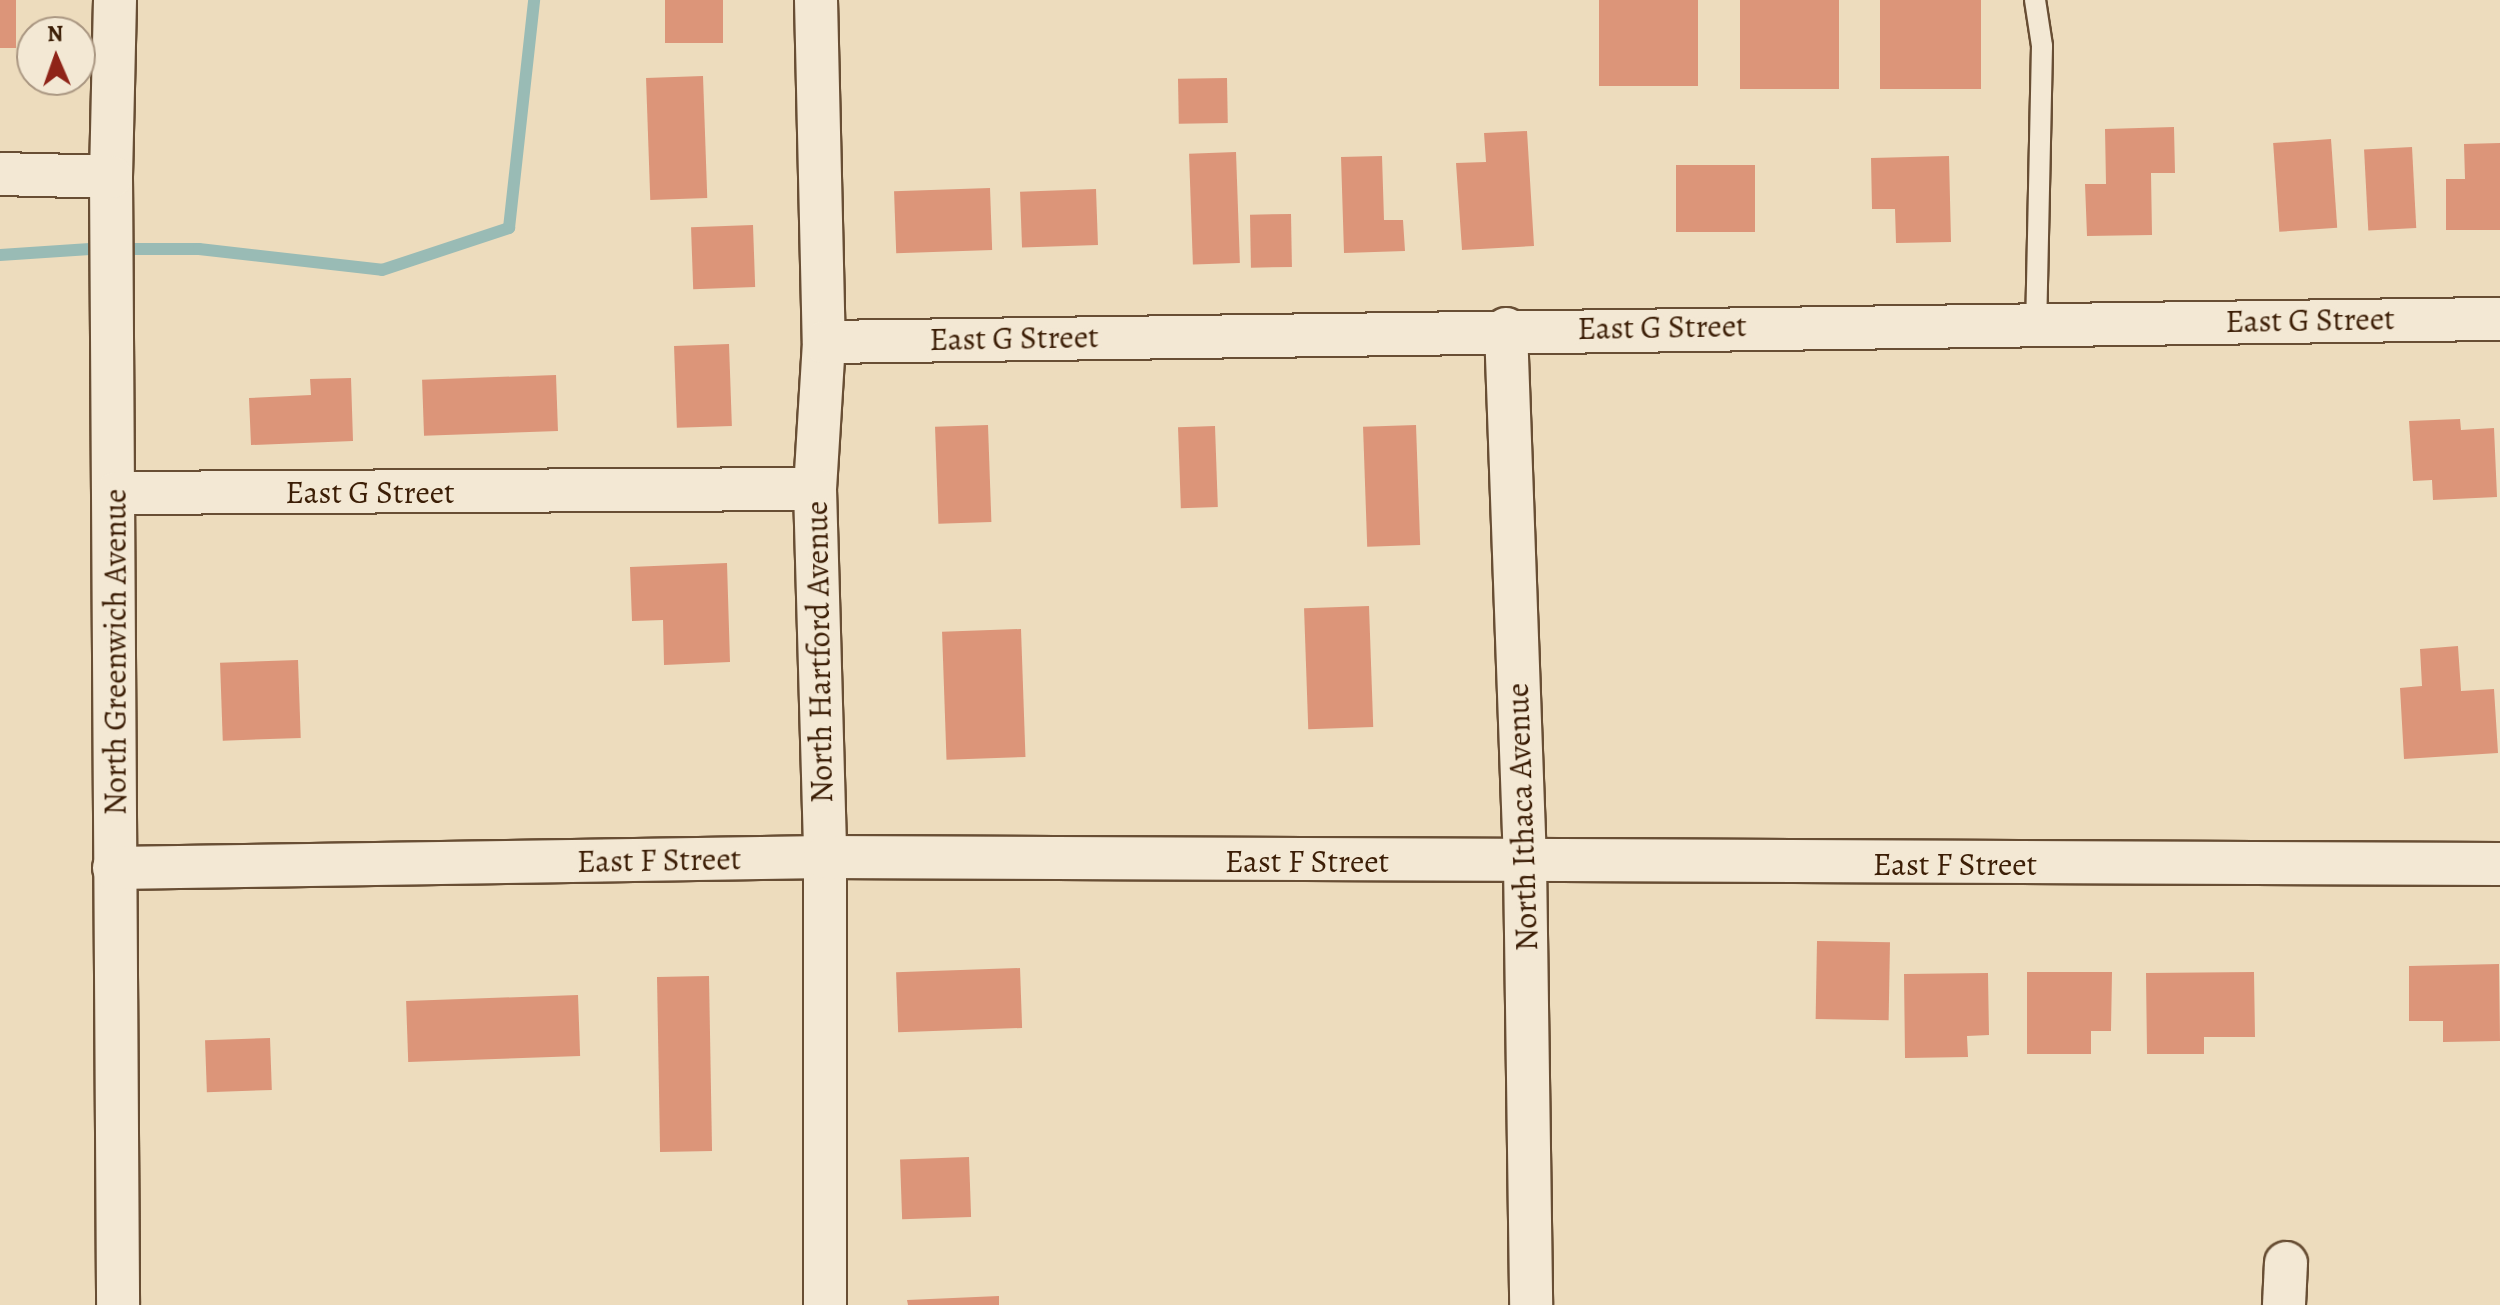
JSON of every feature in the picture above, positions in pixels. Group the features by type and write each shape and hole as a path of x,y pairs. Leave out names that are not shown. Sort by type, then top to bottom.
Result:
{"street":[{"name":"North Greenwich Avenue","path":"115,0 111,177 116,493 114,868 118,1305"},
{"name":"North Hartford Avenue","path":"816,0 824,342 815,489 825,857 825,1305"},
{"path":"0,174 111,177"},
{"name":"East G Street","path":"824,342 1506,329 2500,319"},
{"name":"North Ithaca Avenue","path":"1506,329 1525,862 1531,1305"},
{"name":"East G Street","path":"116,493 815,489"},
{"name":"East F Street","path":"114,868 825,857 2500,864"},
{"path":"2284,1305 2286,1263"}],"lane":[{"path":"2035,0 2042,46 2036,323"}],"building":[{"path":"0,0 16,0 16,48 0,48"},
{"path":"665,0 723,0 723,43 665,43"},
{"path":"1599,0 1698,0 1698,86 1599,86"},
{"path":"1740,0 1839,0 1839,89 1740,89"},
{"path":"1880,0 1981,0 1981,89 1880,89"},
{"path":"703,76 707,198 650,200 646,78"},
{"path":"1227,78 1228,123 1179,124 1178,79"},
{"path":"2174,127 2175,173 2151,173 2152,235 2087,236 2085,184 2106,184 2105,129"},
{"path":"1527,131 1534,246 1462,250 1456,163 1486,162 1484,133"},
{"path":"2331,139 2337,228 2279,232 2273,143"},
{"path":"2500,143 2500,230 2446,230 2446,179 2465,179 2464,144"},
{"path":"2412,147 2416,228 2368,230 2364,150"},
{"path":"1236,152 1240,263 1193,265 1189,154"},
{"path":"1382,156 1384,220 1403,220 1405,251 1344,253 1341,157"},
{"path":"1949,156 1951,242 1896,243 1895,209 1872,209 1871,158"},
{"path":"1676,165 1755,165 1755,232 1676,232"},
{"path":"990,188 992,250 896,253 894,191"},
{"path":"1096,189 1098,245 1022,248 1020,192"},
{"path":"1291,214 1292,267 1251,268 1250,215"},
{"path":"753,225 755,287 693,289 691,227"},
{"path":"729,344 732,426 677,428 674,346"},
{"path":"556,375 558,431 424,436 422,380"},
{"path":"351,378 353,441 251,445 249,398 311,395 310,379"},
{"path":"2460,419 2461,430 2494,428 2497,497 2433,500 2432,480 2413,481 2409,421"},
{"path":"988,425 991,522 938,524 935,427"},
{"path":"1416,425 1420,545 1367,547 1363,427"},
{"path":"1215,426 1218,507 1181,508 1178,427"},
{"path":"727,563 730,662 664,665 663,620 632,621 630,567"},
{"path":"1369,606 1373,727 1308,729 1304,608"},
{"path":"1021,629 1025,757 947,760 942,632"},
{"path":"2458,646 2461,691 2494,689 2498,753 2404,759 2400,688 2422,686 2420,649"},
{"path":"298,660 301,738 223,741 220,663"},
{"path":"1817,941 1890,942 1889,1020 1816,1019"},
{"path":"2499,964 2500,1041 2443,1042 2443,1021 2409,1021 2409,966"},
{"path":"1020,968 1022,1028 898,1032 896,972"},
{"path":"2027,972 2112,972 2111,1031 2091,1031 2091,1054 2027,1054"},
{"path":"2254,972 2255,1037 2204,1037 2204,1054 2147,1054 2146,973"},
{"path":"1988,973 1989,1035 1967,1036 1968,1057 1905,1058 1904,974"},
{"path":"709,976 712,1151 660,1152 657,977"},
{"path":"578,995 580,1056 408,1062 406,1001"},
{"path":"270,1038 272,1090 207,1092 205,1040"},
{"path":"969,1157 971,1217 902,1219 900,1159"},
{"path":"999,1296 999,1305 908,1305 907,1300"}],"waterway":[{"path":"123,249 199,249 382,270 509,228 534,0"},
{"path":"0,255 90,249"}]}
